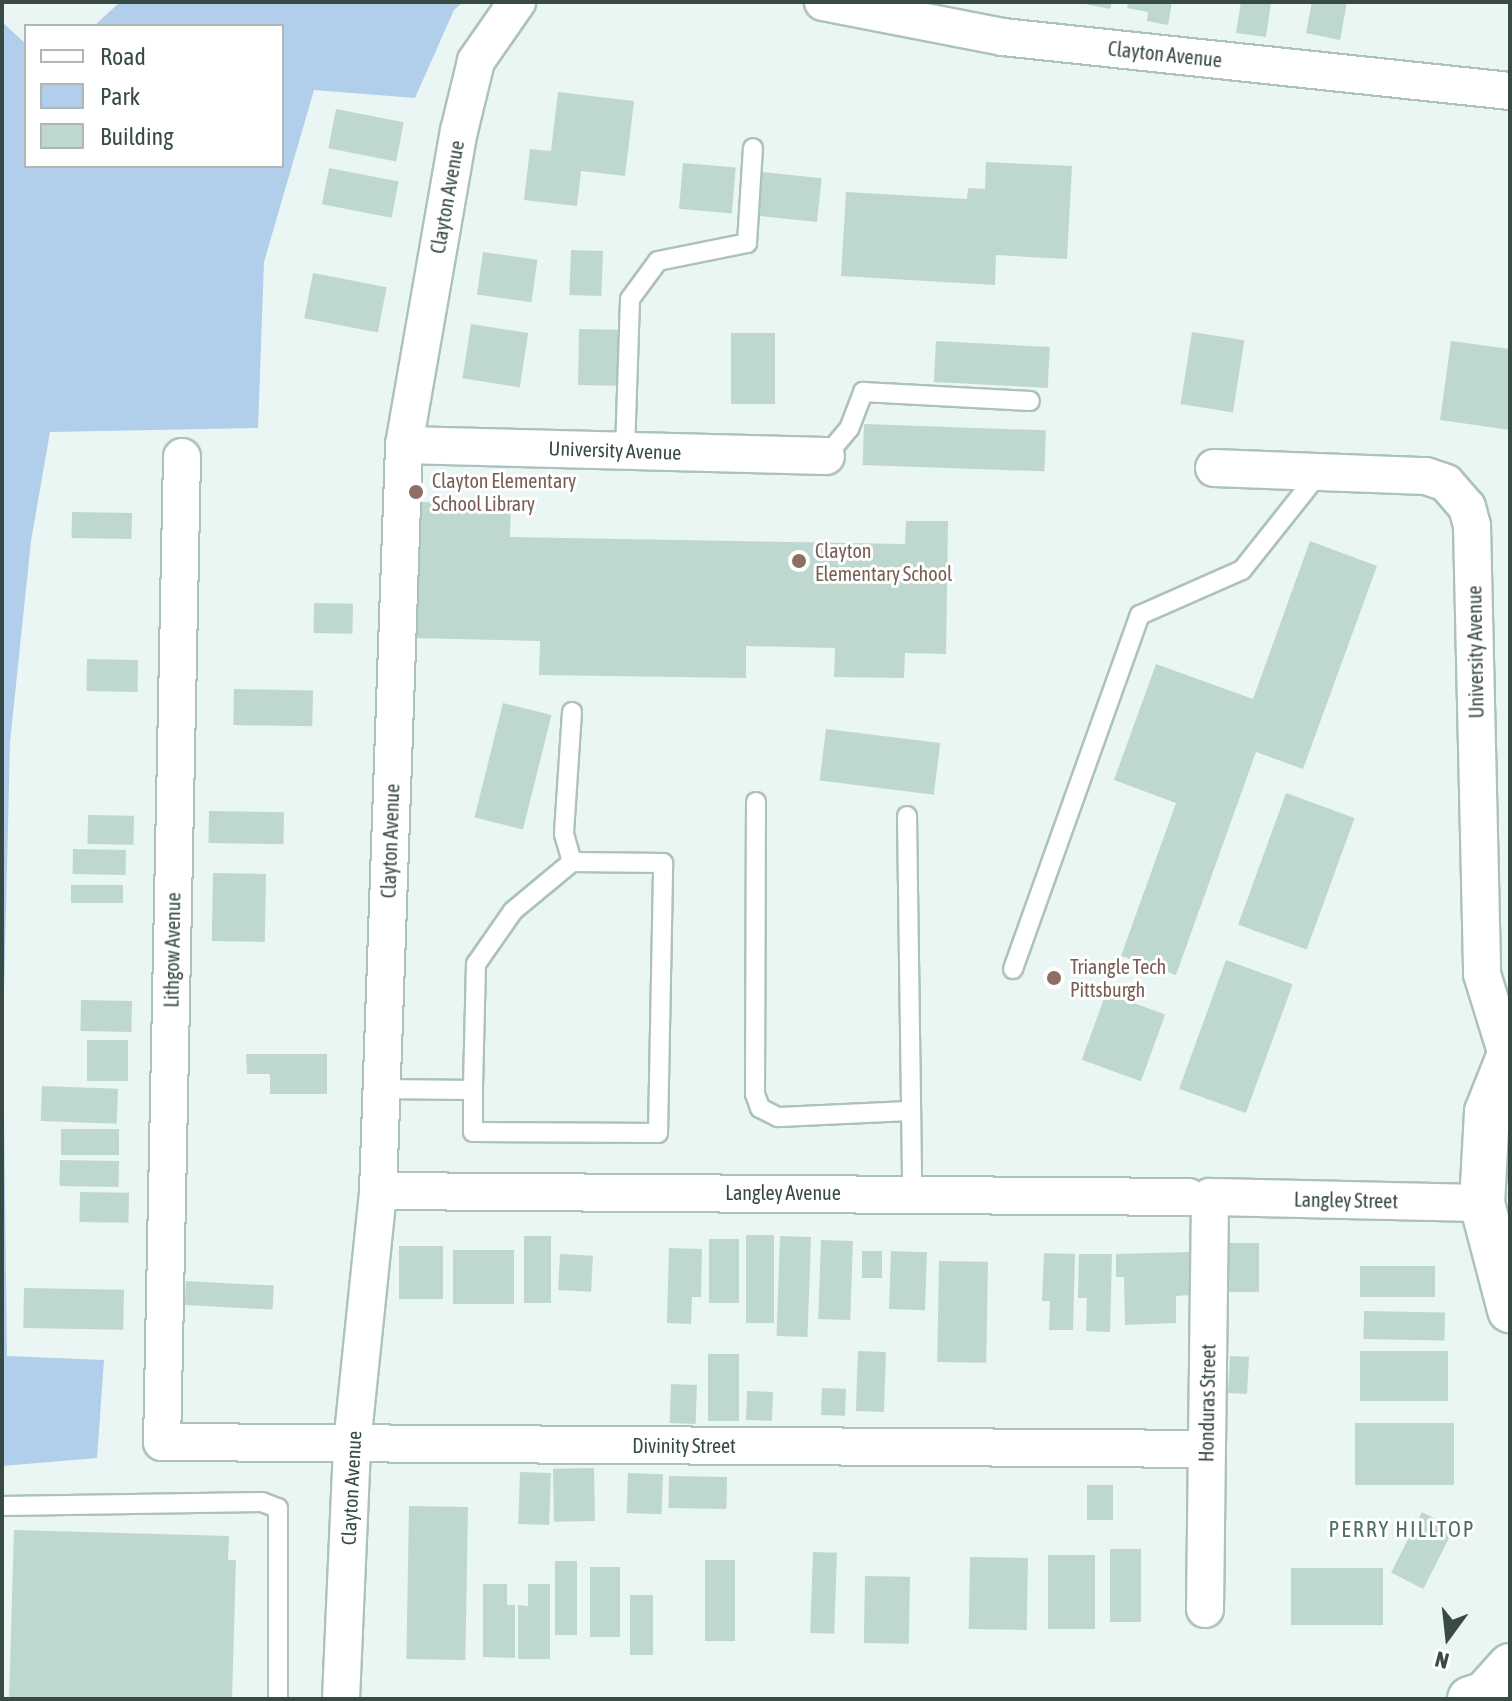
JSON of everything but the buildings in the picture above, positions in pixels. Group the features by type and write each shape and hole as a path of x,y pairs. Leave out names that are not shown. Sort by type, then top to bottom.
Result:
{"street":[{"name":"Clayton Avenue","path":"341,1699 352,1444 378,1191 404,445 459,131 476,61 517,2"},
{"name":"Clayton Avenue","path":"823,2 1003,37 1510,91"},
{"name":"University Avenue","path":"404,445 826,456"},
{"name":"Lithgow Avenue","path":"162,1442 182,457"},
{"name":"University Avenue","path":"1214,468 1426,476 1446,483 1467,507 1482,974 1509,1056"},
{"path":"1509,1056 1487,1112 1482,1203 1510,1310"},
{"name":"Langley Avenue","path":"378,1191 1199,1197"},
{"name":"Langley Street","path":"1199,1197 1482,1203"},
{"name":"Honduras Street","path":"1199,1197 1206,1449 1205,1609"},
{"name":"Divinity Street","path":"162,1442 1206,1449"}],"lane":[{"path":"625,451 630,299 658,261 747,243 753,148"},
{"path":"826,456 849,429 863,392 1030,401"},
{"path":"1013,969 1140,615 1242,570 1320,472"},
{"path":"572,712 564,834 572,862"},
{"path":"756,802 755,1094 760,1108 778,1117 911,1111"},
{"path":"907,816 912,1194"},
{"path":"572,862 663,863 658,1133 473,1132 473,1090 476,964 513,911 572,862"},
{"path":"382,1089 473,1090"},
{"path":"2,1506 262,1502 278,1508 278,1699"}],"green space":[{"path":"120,2 463,2 454,10 415,98 314,90 264,262 258,428 50,432 31,541 10,742 3,1033 7,1356 104,1360 97,1458 2,1466 2,22 24,42 24,168 284,168 284,24 96,24"}],"place":[{"name":"Clayton Elementary School Library","path":"416,492"},
{"name":"Clayton Elementary School","path":"799,561"},
{"name":"Triangle Tech Pittsburgh","path":"1054,978"}],"district":[{"name":"PERRY HILLTOP","path":"1402,1530"}]}
